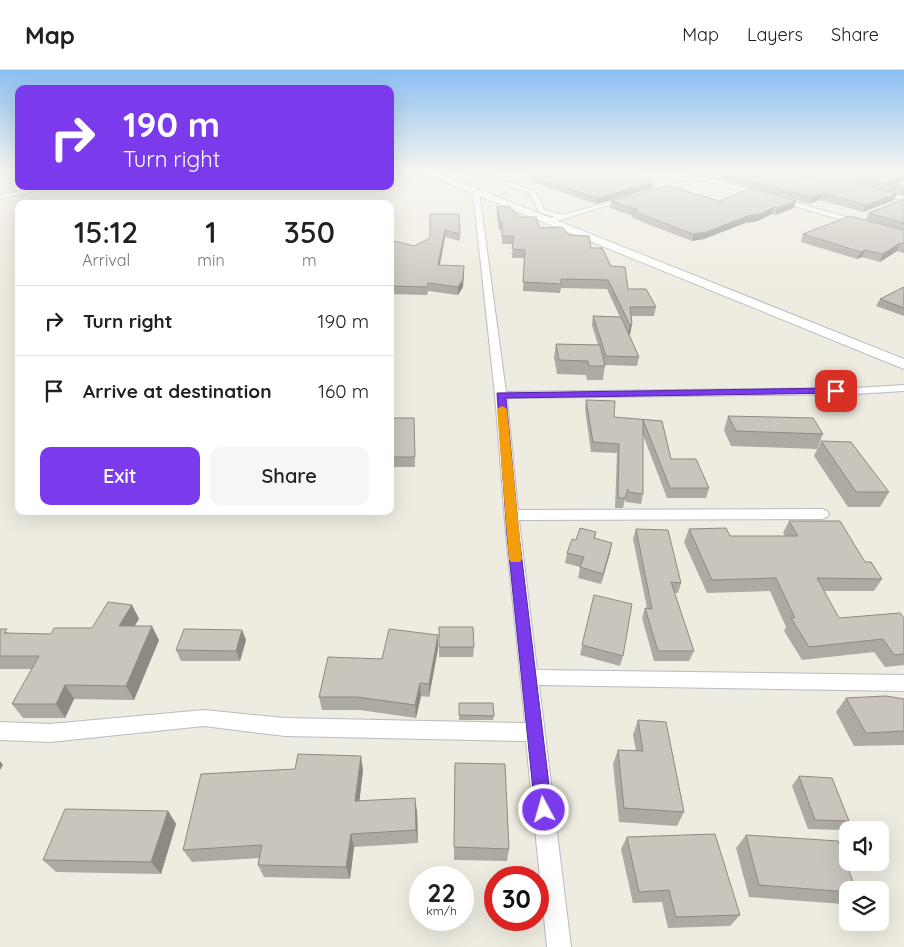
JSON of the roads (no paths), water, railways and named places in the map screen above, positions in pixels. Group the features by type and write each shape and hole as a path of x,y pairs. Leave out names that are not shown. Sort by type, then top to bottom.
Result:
{"main road":[{"path":"530,213 904,364"}],"street":[{"path":"479,213 501,395 511,515 559,947"},
{"path":"548,213 562,217"},
{"path":"550,221 577,213"},
{"path":"828,213 871,225"},
{"path":"854,220 862,217"},
{"path":"501,395 855,391 904,388"},
{"path":"511,515 822,514"},
{"path":"529,678 904,683"},
{"path":"0,731 50,733 204,718 285,727 536,732"}]}
